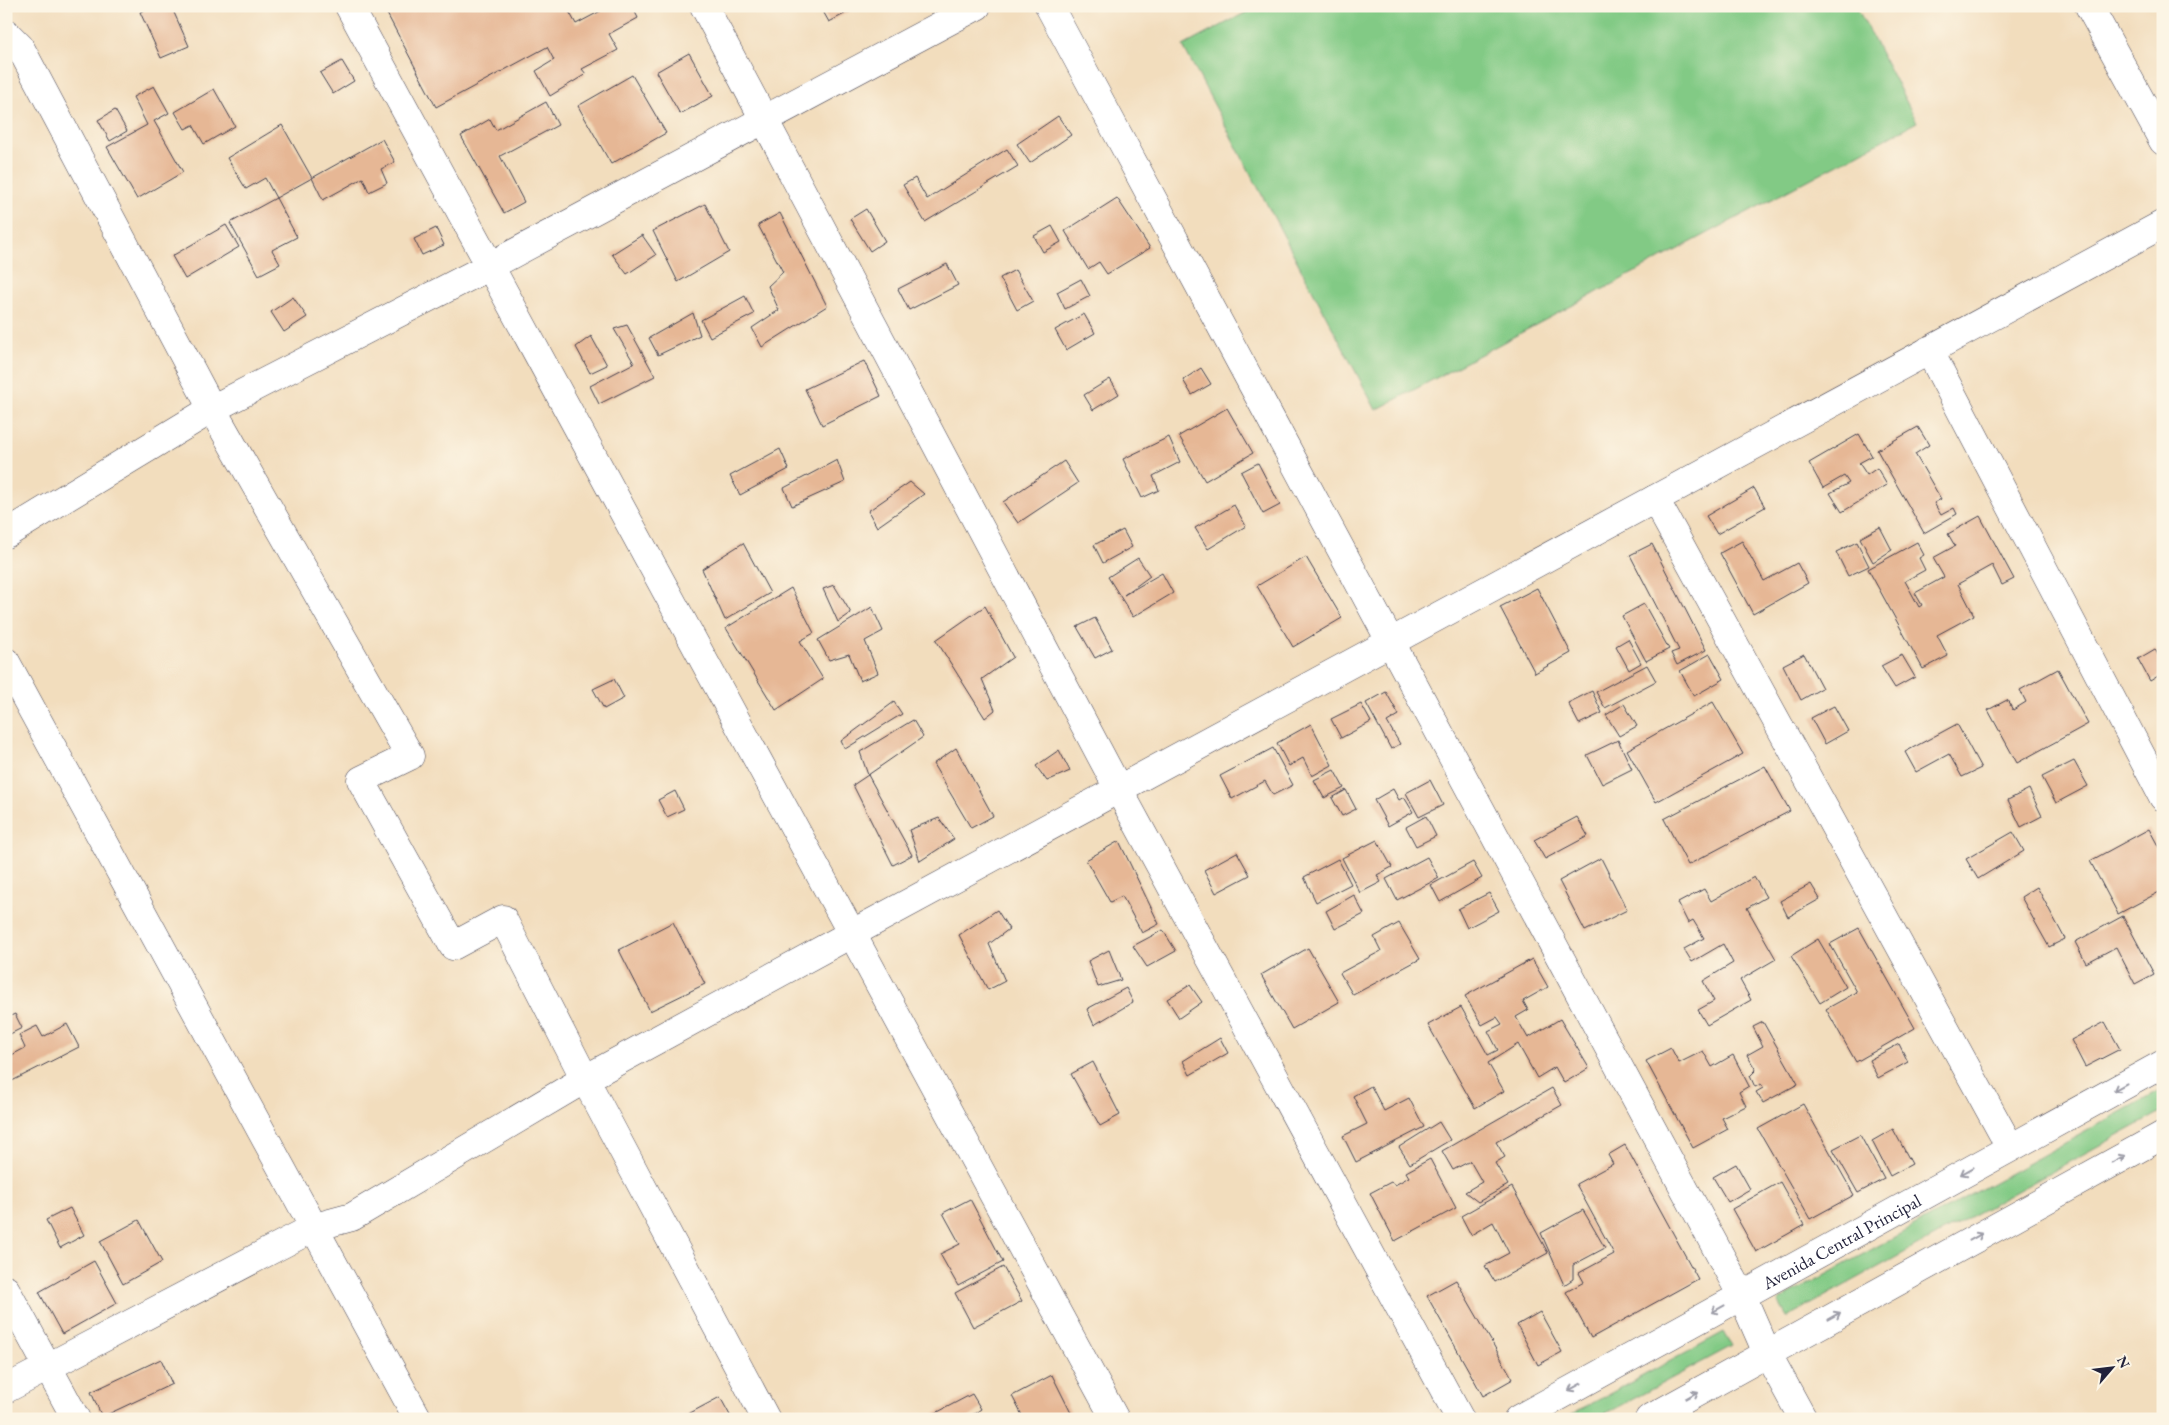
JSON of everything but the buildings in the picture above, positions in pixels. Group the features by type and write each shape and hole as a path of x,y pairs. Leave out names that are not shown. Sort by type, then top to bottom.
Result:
{"street":[{"path":"349,6 488,267 1115,1419"},
{"path":"704,6 1119,790 1460,1419"},
{"path":"6,534 212,409 488,267 977,6"},
{"path":"1049,6 1742,1296 1767,1353 1803,1419"},
{"path":"2089,6 2163,141"},
{"path":"6,33 20,48 212,409 410,756 361,780 453,946 503,919 585,1079 766,1419"},
{"path":"6,1389 315,1227 352,1217 585,1079 2163,224"},
{"path":"1929,350 2163,797"},
{"path":"1655,499 2010,1147"},
{"path":"6,662 418,1419"},
{"name":"Avenida Central Principal","path":"1518,1419 2163,1064"},
{"path":"1649,1419 2163,1135"},
{"path":"6,1290 76,1419"}],"green space":[{"path":"1258,6 1856,6 1917,122 1376,410 1183,46"},
{"path":"2163,1089 2163,1111 1787,1317 1778,1301"},
{"path":"1724,1332 1732,1346 1596,1419 1563,1419"}]}
